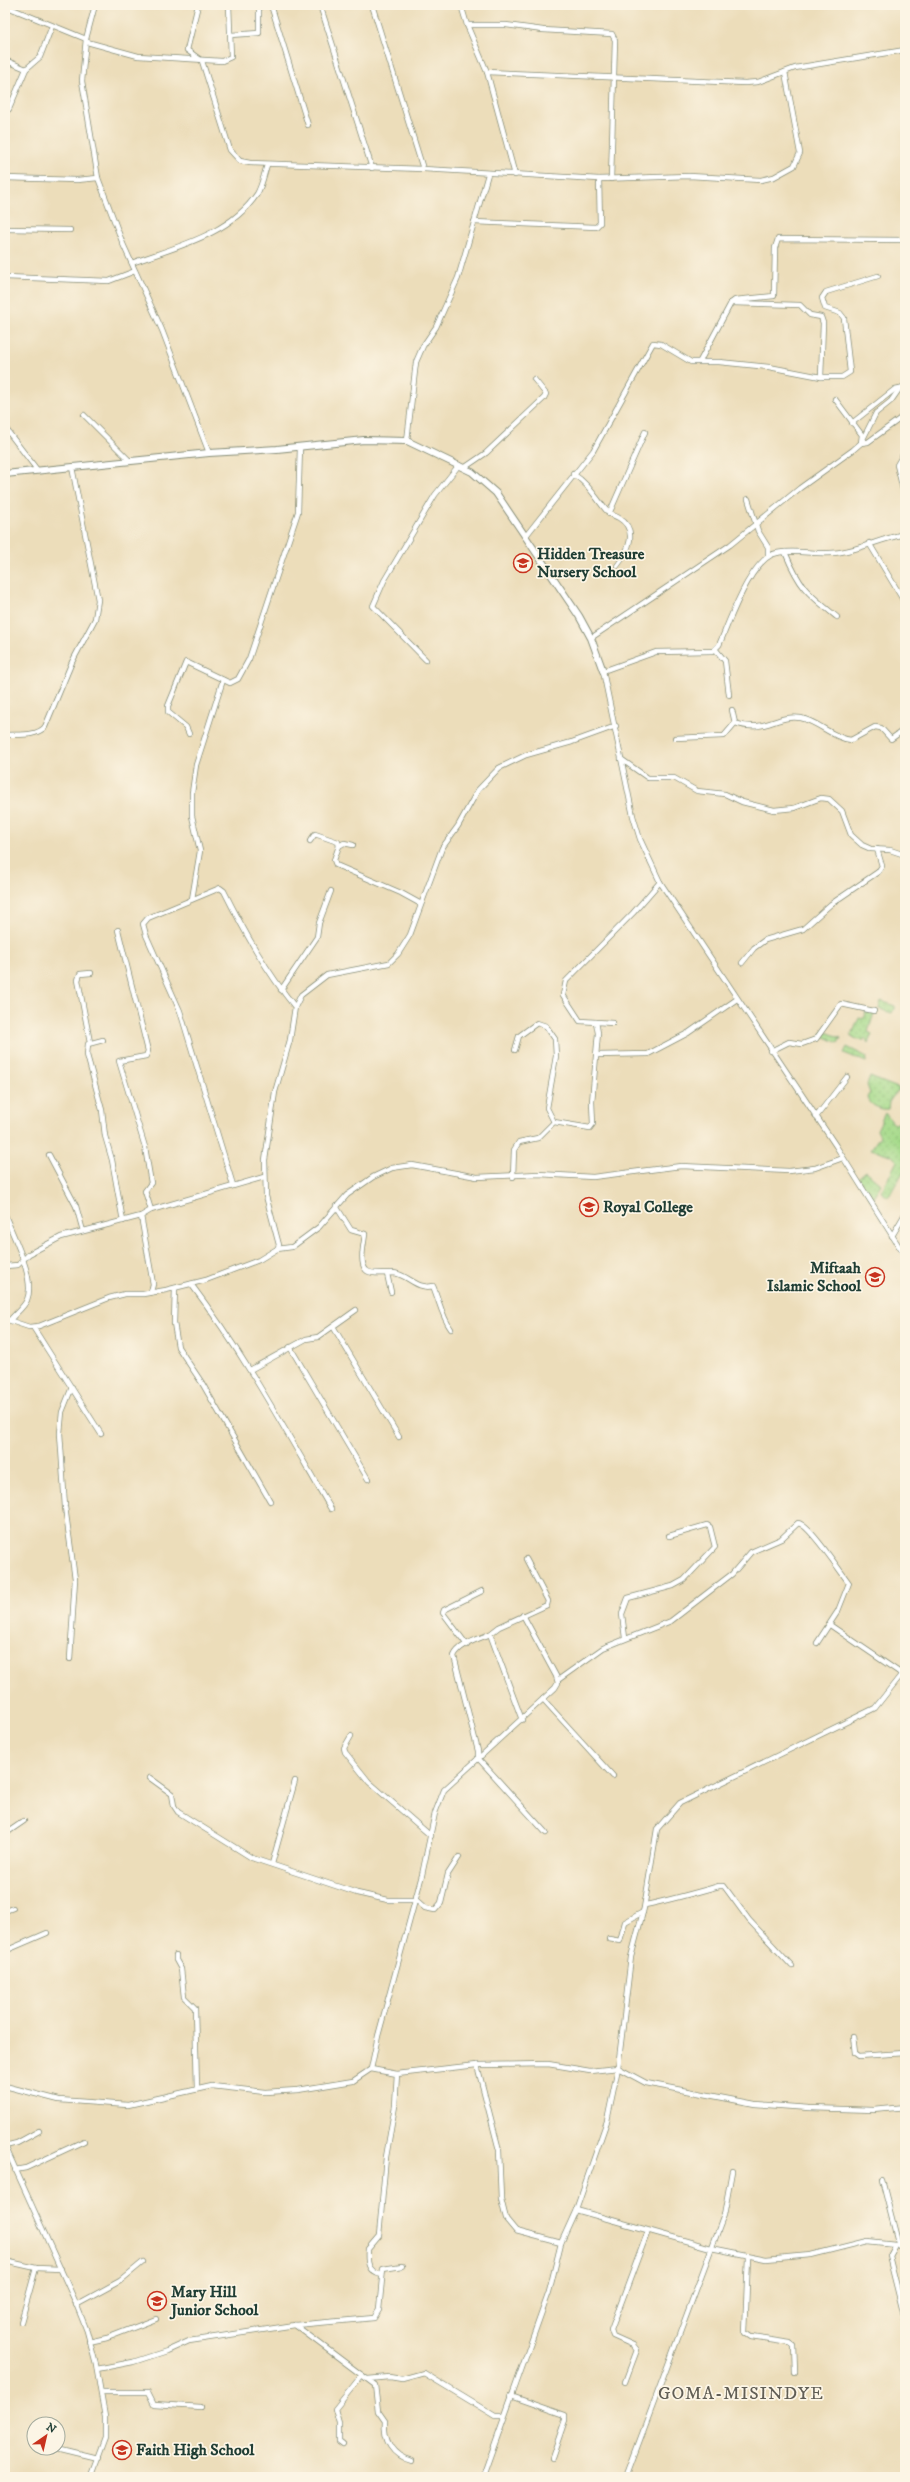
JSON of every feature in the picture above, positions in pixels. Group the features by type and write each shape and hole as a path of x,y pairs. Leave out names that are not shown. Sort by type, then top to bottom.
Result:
{"street":[{"path":"95,5 86,41 82,81 98,178 135,271 162,330 209,453"},
{"path":"198,5 187,50 202,61 224,133 234,156 250,163 267,165 423,169 488,174 599,179 690,176 761,180 774,178 794,166 800,153 785,72"},
{"path":"5,6 86,41 138,56 222,62 230,57 231,35 229,5"},
{"path":"231,35 259,33 259,5"},
{"path":"271,5 308,125"},
{"path":"320,5 372,168"},
{"path":"372,5 423,169"},
{"path":"461,5 466,25 487,72 515,175"},
{"path":"466,25 506,25 543,30 609,33 615,40 611,179"},
{"path":"5,112 9,109 26,69 40,57 52,26"},
{"path":"487,72 613,76 745,83 758,82 785,72 833,61 905,50"},
{"path":"5,60 26,69"},
{"path":"132,263 202,237 232,219 258,193 267,165"},
{"path":"407,441 416,362 423,346 436,327 458,278 488,174"},
{"path":"5,178 76,180 98,178"},
{"path":"474,222 596,227 600,223 599,179"},
{"path":"5,229 70,230"},
{"path":"700,361 731,303 735,300 774,296 775,248 778,239 905,240"},
{"path":"5,278 103,281 119,279 135,271"},
{"path":"525,537 561,492 573,474 593,451 654,343 661,344 691,362 700,361 768,367 821,377 842,377 850,372 844,318 840,313 825,308 822,298 826,292 878,276"},
{"path":"731,303 800,305 810,315 821,317 823,323 821,377"},
{"path":"426,660 373,606 384,581 434,495 462,466 486,453 544,398 546,394 534,379"},
{"path":"852,424 895,389 903,387"},
{"path":"591,638 730,545 756,523 861,442 876,413 891,401 903,387"},
{"path":"836,400 852,424 862,435 861,442"},
{"path":"84,415 130,461"},
{"path":"861,442 868,442 905,415"},
{"path":"6,429 38,471"},
{"path":"609,514 645,432"},
{"path":"5,474 209,453 364,440 407,441 462,466 484,481 496,493 556,580 591,638 603,671 616,726 633,816 640,839 660,882 679,908 771,1051 816,1116 905,1256"},
{"path":"189,734 186,727 168,712 168,706 186,662 230,683 238,679 249,659 292,532 299,505 300,446"},
{"path":"904,453 897,465 905,498"},
{"path":"5,735 29,734 41,731 45,727 72,662 97,615 98,600 72,467"},
{"path":"573,474 584,481 609,514 619,518 630,532 628,548 617,566"},
{"path":"603,671 656,652 710,653 716,650 739,596 754,572 768,555 768,547 758,531 748,499"},
{"path":"768,555 785,552 832,553 905,534"},
{"path":"869,543 905,603"},
{"path":"785,552 804,590 837,617"},
{"path":"716,650 725,661 729,695"},
{"path":"192,899 200,850 192,816 192,793 196,765 223,680"},
{"path":"732,710 735,723"},
{"path":"735,723 767,726 791,718 800,718 814,722 851,740 875,727 881,728 891,739 905,729"},
{"path":"675,738 724,736 735,723"},
{"path":"277,1249 279,1245 269,1211 264,1177 268,1129 275,1092 290,1040 295,1007 301,995 310,986 327,975 389,963 393,960 410,935 442,848 458,826 478,790 499,768 526,755 572,742 616,726"},
{"path":"621,758 648,778 674,778 697,792 725,794 742,802 774,810 794,808 821,798 829,799 844,814 848,830 853,838 867,848 895,851 905,855"},
{"path":"310,841 315,834 321,835 338,842 339,846"},
{"path":"354,845 344,843 339,846 334,860 336,865 401,893 421,904"},
{"path":"742,962 754,948 765,940 802,929 838,899 878,872 882,866 877,849"},
{"path":"613,1023 580,1021 576,1018 563,995 566,981 633,914 660,882"},
{"path":"233,1185 180,1011 146,935 143,924 148,918 220,888 224,891 253,949 281,990 295,1007"},
{"path":"281,990 317,937 318,923 331,891"},
{"path":"118,930 148,1051 146,1056 119,1061 145,1147 151,1183 145,1191 151,1210"},
{"path":"90,973 80,974 78,980 90,1042"},
{"path":"597,1055 648,1054 688,1034 737,999"},
{"path":"771,1051 789,1042 802,1044 816,1039 841,1004 874,1011"},
{"path":"554,1122 583,1128 590,1128 593,1124 592,1102 598,1032 596,1022"},
{"path":"515,1050 516,1041 519,1036 536,1023 546,1026 553,1034 556,1056 547,1108 554,1122"},
{"path":"103,1040 90,1042 86,1046 86,1055 102,1110 105,1136 112,1160 123,1221"},
{"path":"816,1116 848,1078"},
{"path":"513,1176 514,1150 519,1142 538,1138 554,1122"},
{"path":"49,1155 76,1206 83,1231"},
{"path":"5,1319 11,1319 33,1327 60,1319 109,1298 125,1294 175,1288 191,1284 259,1260 277,1249 292,1247 301,1242 319,1227 347,1195 373,1177 392,1168 412,1165 478,1177 538,1174 593,1178 654,1168 692,1166 789,1171 815,1168 843,1158"},
{"path":"5,1266 18,1265 22,1260 61,1237 141,1216 151,1210 264,1177"},
{"path":"336,1206 351,1230 365,1234 363,1260 365,1270 370,1273 393,1273 417,1286 433,1286 443,1311 444,1321 451,1329"},
{"path":"892,1236 905,1214"},
{"path":"5,1215 22,1260 29,1287 27,1300 11,1319"},
{"path":"141,1216 153,1284 151,1292"},
{"path":"387,1274 391,1292"},
{"path":"191,1284 250,1370 330,1509"},
{"path":"175,1288 174,1323 178,1346 202,1383 270,1501"},
{"path":"250,1370 290,1347 306,1339 318,1337 334,1328 340,1320 356,1310"},
{"path":"33,1327 101,1434"},
{"path":"334,1328 399,1437"},
{"path":"290,1347 368,1479"},
{"path":"70,1659 75,1579 65,1508 60,1433 61,1418 72,1388"},
{"path":"5,2086 59,2100 106,2105 128,2105 212,2086 265,2092 298,2090 353,2081 371,2069 378,2036 416,1900 431,1836 434,1813 444,1790 522,1720 555,1688 558,1680 603,1648 624,1638 672,1622 732,1574 751,1552 780,1539 798,1523 808,1528 811,1535 826,1550 848,1583 830,1625 817,1643"},
{"path":"624,1638 622,1614 624,1604 628,1598 665,1589 678,1583 715,1547 710,1527 707,1526 669,1536"},
{"path":"526,1560 548,1603 545,1608 523,1615 496,1628 490,1634 466,1645 456,1652 454,1656 478,1751 478,1758 546,1833"},
{"path":"466,1645 443,1613 444,1610 482,1592"},
{"path":"523,1615 558,1680"},
{"path":"483,2477 549,2292 561,2243 576,2210 607,2121 618,2068 631,1957 643,1912 657,1829 676,1805 875,1708 901,1675 899,1672 830,1625"},
{"path":"490,1634 522,1720"},
{"path":"543,1699 613,1776"},
{"path":"351,1736 344,1748 345,1752 369,1782 431,1836"},
{"path":"150,1778 172,1794 174,1806 178,1812 252,1858 357,1893 388,1900 416,1900 425,1908 437,1909 448,1874 459,1857"},
{"path":"272,1864 295,1780"},
{"path":"5,1834 24,1821"},
{"path":"644,1904 673,1900 681,1895 724,1886 749,1920 792,1966"},
{"path":"5,1912 13,1908"},
{"path":"609,1939 620,1941 625,1922 643,1912"},
{"path":"5,1951 47,1933"},
{"path":"176,1955 176,1960 181,1969 184,1997 196,2008 197,2089"},
{"path":"853,2036 855,2053 859,2056 905,2053"},
{"path":"371,2069 397,2074 477,2065 548,2064 590,2071 618,2068 646,2083 755,2104 874,2110 905,2107"},
{"path":"477,2065 499,2150 501,2199 506,2219 516,2231 561,2243"},
{"path":"382,2275 374,2272 368,2266 368,2249 379,2236 386,2157 395,2106 397,2074"},
{"path":"39,2131 18,2143 5,2146 76,2305 97,2369 105,2417 105,2437 90,2477"},
{"path":"15,2170 26,2168 84,2141"},
{"path":"626,2477 724,2216 732,2171"},
{"path":"882,2180 897,2245 889,2256 905,2320"},
{"path":"576,2210 648,2231 748,2257 774,2259 811,2255 867,2241 905,2245"},
{"path":"625,2382 637,2350 634,2345 613,2336 611,2330 648,2231"},
{"path":"748,2257 745,2333 751,2337 790,2343 794,2346 795,2372"},
{"path":"5,2260 36,2268 61,2269"},
{"path":"76,2305 120,2281 143,2262"},
{"path":"97,2369 133,2362 168,2351 189,2341 295,2325 376,2318 379,2310 383,2269 386,2267 402,2266"},
{"path":"21,2322 36,2268"},
{"path":"89,2342 107,2338 156,2319"},
{"path":"295,2325 368,2379 376,2387 378,2411 385,2421 384,2432 391,2447 398,2456 412,2461"},
{"path":"368,2379 390,2377 402,2379 424,2373 495,2416 504,2416"},
{"path":"343,2445 340,2442 339,2423 335,2410 362,2375"},
{"path":"101,2392 148,2392 154,2404 201,2407"},
{"path":"511,2396 565,2415 552,2458"},
{"path":"66,2450 98,2458"}],"green space":[{"path":"881,1001 895,1006 892,1013 879,1009"},
{"path":"866,1011 874,1013 868,1032 872,1034 868,1043 865,1038 863,1041 851,1037 859,1018 863,1019"},
{"path":"824,1031 841,1038 838,1043 821,1035"},
{"path":"847,1047 867,1057 866,1062 844,1053"},
{"path":"870,1077 903,1090 897,1091 889,1102 888,1109 878,1108 868,1100 867,1097 870,1093 867,1085"},
{"path":"885,1113 894,1124 902,1121 905,1126 905,1169 888,1197 881,1192 897,1161 891,1155 871,1149 880,1136 877,1130"},
{"path":"866,1171 881,1184 871,1200 858,1178"}],"place":[{"name":"Hidden Treasure Nursery School","path":"523,563"},
{"name":"Royal College","path":"589,1207"},
{"name":"Miftaah Islamic School","path":"875,1277"},
{"name":"Mary Hill Junior School","path":"157,2301"},
{"name":"Faith High School","path":"122,2450"}],"district":[{"name":"GOMA-MISINDYE","path":"741,2394"}]}
